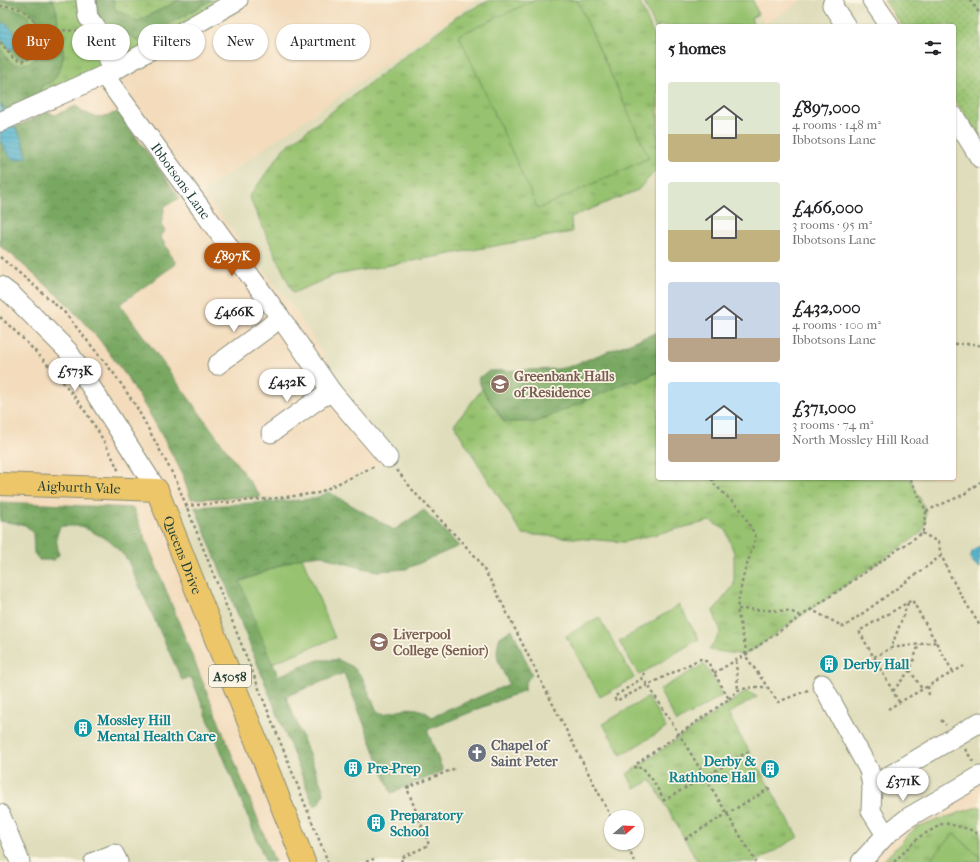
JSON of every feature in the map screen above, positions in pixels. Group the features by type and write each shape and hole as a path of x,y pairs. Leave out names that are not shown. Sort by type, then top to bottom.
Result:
{"main road":[{"name":"Aigburth Vale","path":"0,484 126,489 161,499"},
{"name":"Queens Drive","path":"161,499 304,862"}],"street":[{"name":"Ibbotsons Lane","path":"86,0 88,17 93,24"},
{"path":"0,122 108,73 238,0"},
{"path":"834,0 832,5 845,24"},
{"path":"872,0 889,24"},
{"name":"Ibbotsons Lane","path":"105,60 108,73 332,392 388,458"},
{"path":"956,122 980,158"},
{"name":"Queens Drive","path":"0,286 12,294 68,352 161,499"},
{"path":"217,365 280,317"},
{"path":"272,433 320,398 332,392"},
{"path":"822,684 869,770 872,786 871,811 886,835"},
{"path":"872,786 980,722"},
{"path":"861,862 886,835 909,817 978,780"},
{"path":"0,814 20,862"},
{"path":"94,862 114,854 118,862"}],"path":[{"path":"970,0 980,14"},
{"path":"0,6 11,5 24,10 37,24"},
{"path":"0,42 12,57"},
{"path":"0,317 50,366 74,396 97,429 126,489"},
{"path":"956,344 977,344 980,346"},
{"path":"161,499 278,498 318,493 376,466 388,458 415,494 478,558 493,584 607,810"},
{"path":"712,480 713,483 742,510 756,537 743,577 737,609 746,650 745,655 778,702 822,684"},
{"path":"714,673 745,655 922,533 925,524 926,512 911,480"},
{"path":"926,512 963,495 980,482"},
{"path":"922,533 938,542 941,556 950,577 980,626"},
{"path":"810,610 844,627 941,556"},
{"path":"899,702 859,631 908,602 912,600 953,672"},
{"path":"891,648 908,602"},
{"path":"737,609 790,611 801,616"},
{"path":"874,657 891,648 936,642"},
{"path":"893,691 910,670 919,644"},
{"path":"643,673 645,676 614,697 616,701 700,659 708,662 729,699"},
{"path":"736,661 738,690"},
{"path":"888,709 964,666"},
{"path":"910,670 922,689"},
{"path":"641,678 648,685 679,734 756,862"},
{"path":"631,680 633,684"},
{"path":"928,686 929,695"},
{"path":"749,750 663,800 652,779 642,767 636,769 635,766 729,699 738,690 753,687 767,687"},
{"path":"402,862 401,858 429,845 407,788 456,768"},
{"path":"685,839 770,788"},
{"path":"894,862 919,837 944,823 969,829 980,835"},
{"path":"628,850 634,862"},
{"path":"366,862 374,859"}],"shaded area":[{"name":"Greenbank Halls of Residence","path":"477,0 643,0 656,29 656,480 956,480 956,124 980,158 980,776 861,862 304,862 164,508 318,493 376,466 388,458 296,311 202,192"},
{"path":"803,0 861,0 878,24 765,24"},
{"path":"758,14 765,24 753,24 751,18"},
{"path":"0,502 133,508 275,862 0,862"}],"green space":[{"path":"0,0 229,0 187,24 138,24 138,52 130,56 130,24 72,24 72,60 123,60 0,116"},
{"path":"0,0 52,0 57,12 58,24 41,24 28,9 6,2 0,3"},
{"path":"97,0 113,0 115,9 129,16 136,22 179,0 212,0 169,24 138,24 138,41 130,35 130,24 112,24 99,18"},
{"path":"490,0 639,0 656,40 656,170 638,190 571,217 572,232 335,275 293,293 249,197 284,148 458,16"},
{"path":"535,0 577,0 649,158 538,209 459,35"},
{"path":"643,0 753,0 758,14 751,18 753,24 656,24 656,29"},
{"path":"884,0 980,0 980,137 956,103 956,24 901,24"},
{"path":"6,8 18,10 24,13 32,24 12,24 12,54 6,44 10,50 3,23 0,24 0,9"},
{"path":"0,47 11,62 16,64 29,63 34,60 62,60 61,66 54,79 42,86 39,95 5,109 0,103"},
{"path":"76,106 91,115 101,117 118,112 180,198 165,206 161,225 165,231 160,236 176,264 120,304 261,497 191,499 180,469 154,421 127,377 98,338 65,302 0,246 0,140 10,157 17,160 23,158 27,154 22,139 15,127 48,112 55,115"},
{"path":"656,333 656,373 637,382 631,381 537,422 505,422 482,389 478,378 489,371 558,369 568,367"},
{"path":"656,373 656,480 911,480 926,511 925,524 921,533 745,655 709,650 721,632 713,611 734,585 734,553 726,530 710,521 624,542 522,534 454,425 482,389 504,422 631,381 637,382"},
{"path":"329,492 394,530 424,510 459,546 406,569 378,571 333,560 323,555 302,557 240,581 278,676 318,660 339,660 353,667 362,677 377,711 384,714 409,708 420,710 432,717 509,684 498,661 497,651 500,637 512,629 532,675 526,682 525,690 427,730 443,771 391,793 344,673 286,696 324,792 320,803 314,806 195,507 303,500 315,498"},
{"path":"0,502 133,508 275,862 266,862 191,677 182,680 127,559 110,541 81,526 60,526 56,538 59,555 53,560 39,560 34,553 33,532 25,525 0,521"},
{"path":"302,557 335,638 272,663 240,582"},
{"path":"679,605 699,639 639,675 619,642"},
{"path":"599,617 634,678 600,697 566,636"},
{"path":"704,664 723,695 677,722 659,690"},
{"path":"747,691 757,697 728,714 798,837 756,862 698,862 651,780 635,789 627,774"},
{"path":"648,697 666,728 621,755 603,724"},
{"path":"980,806 980,862 882,862 916,827"},
{"path":"954,834 980,857 980,862 928,862"}],"water":[{"path":"3,23 12,29 11,50 0,38 0,24"},
{"path":"0,103 22,139 27,158 17,160 10,157 0,140"},
{"path":"980,546 980,568 976,566 972,560 971,554"}],"place":[{"name":"Greenbank Halls of Residence","path":"500,384"},
{"name":"Liverpool College (Senior)","path":"379,642"},
{"name":"Derby Hall","path":"829,664"},
{"name":"Mossley Hill Mental Health Care","path":"83,728"},
{"name":"Chapel of Saint Peter","path":"477,753"},
{"name":"Pre-Prep","path":"353,768"},
{"name":"Derby & Rathbone Hall","path":"770,769"},
{"name":"Preparatory School","path":"376,823"}]}
